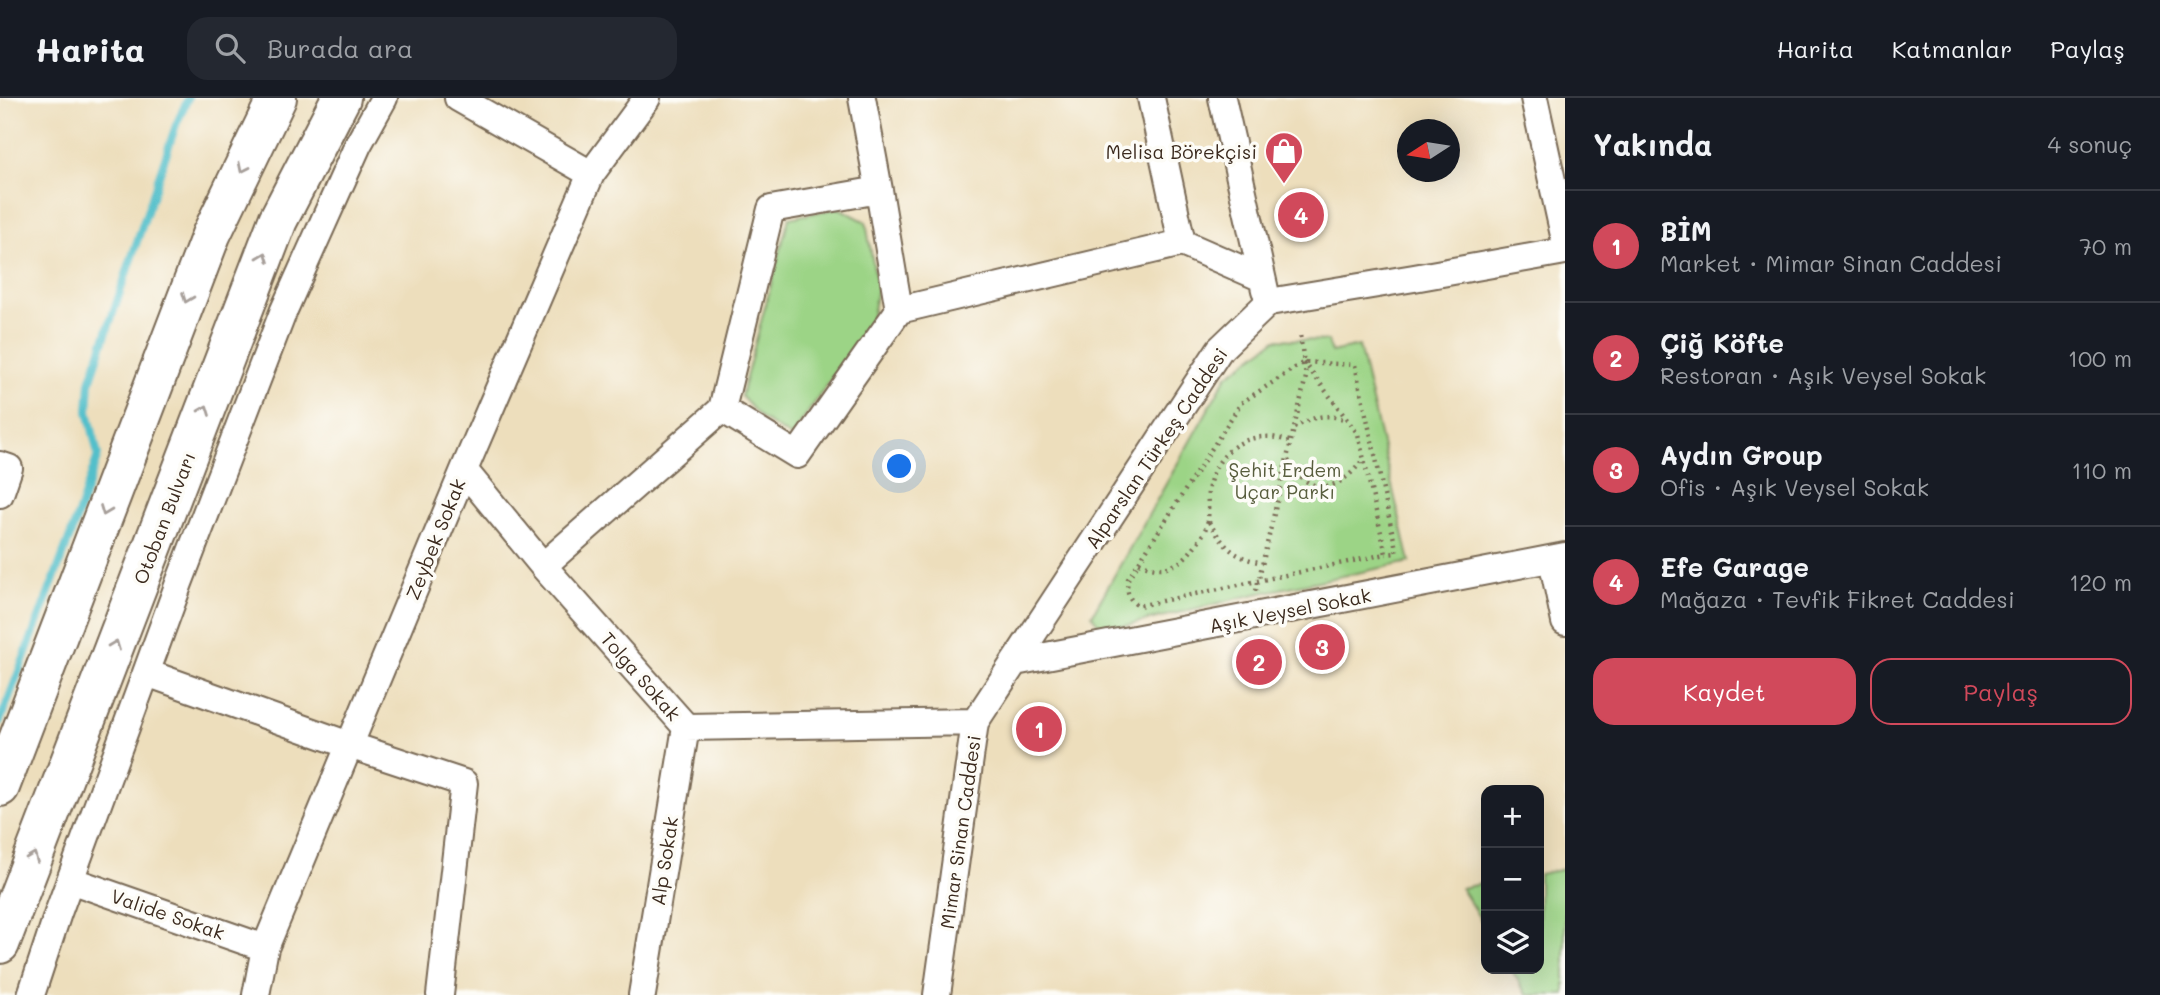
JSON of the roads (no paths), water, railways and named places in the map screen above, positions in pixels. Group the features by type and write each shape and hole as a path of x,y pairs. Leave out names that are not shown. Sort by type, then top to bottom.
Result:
{"highway":[{"path":"0,787 211,235 277,98"},
{"name":"Otoban Bulvarı","path":"0,944 278,220 341,98"}],"street":[{"path":"31,995 179,583 284,310 358,145 384,98"},
{"path":"458,98 591,174"},
{"name":"Zeybek Sokak","path":"256,995 265,948 464,470 591,174 647,98"},
{"path":"862,98 899,310"},
{"path":"1151,98 1182,243"},
{"path":"1222,98 1265,290"},
{"path":"1535,98 1565,240"},
{"path":"544,566 722,409 771,209 879,190"},
{"path":"722,409 797,455 899,310 1182,243 1265,290 1565,251"},
{"name":"Alparslan Türkeş Caddesi","path":"1050,608 1220,349 1265,290"},
{"path":"0,465 9,468 0,494"},
{"name":"Tolga Sokak","path":"464,470 544,566 686,727 975,722"},
{"path":"1559,557 1565,622"},
{"name":"Aşık Veysel Sokak","path":"1015,662 1559,557"},
{"name":"Mimar Sinan Caddesi","path":"937,995 975,722 1050,608"},
{"path":"147,673 464,783 440,995"},
{"name":"Alp Sokak","path":"642,995 686,727"},
{"name":"Valide Sokak","path":"71,880 265,948"}],"waterway":[{"path":"0,721 98,455 88,411 90,382 176,125 188,98"}],"place":[{"name":"Melisa Börekçisi","path":"1284,185"},
{"name":"Efe Garage","path":"1301,215"},
{"name":"Aydın Group","path":"1322,647"},
{"name":"Çiğ Köfte","path":"1259,662"},
{"name":"BİM","path":"1039,729"}],"park label":[{"name":"Şehit Erdem Uçar Parkı","path":"1285,480"}]}
